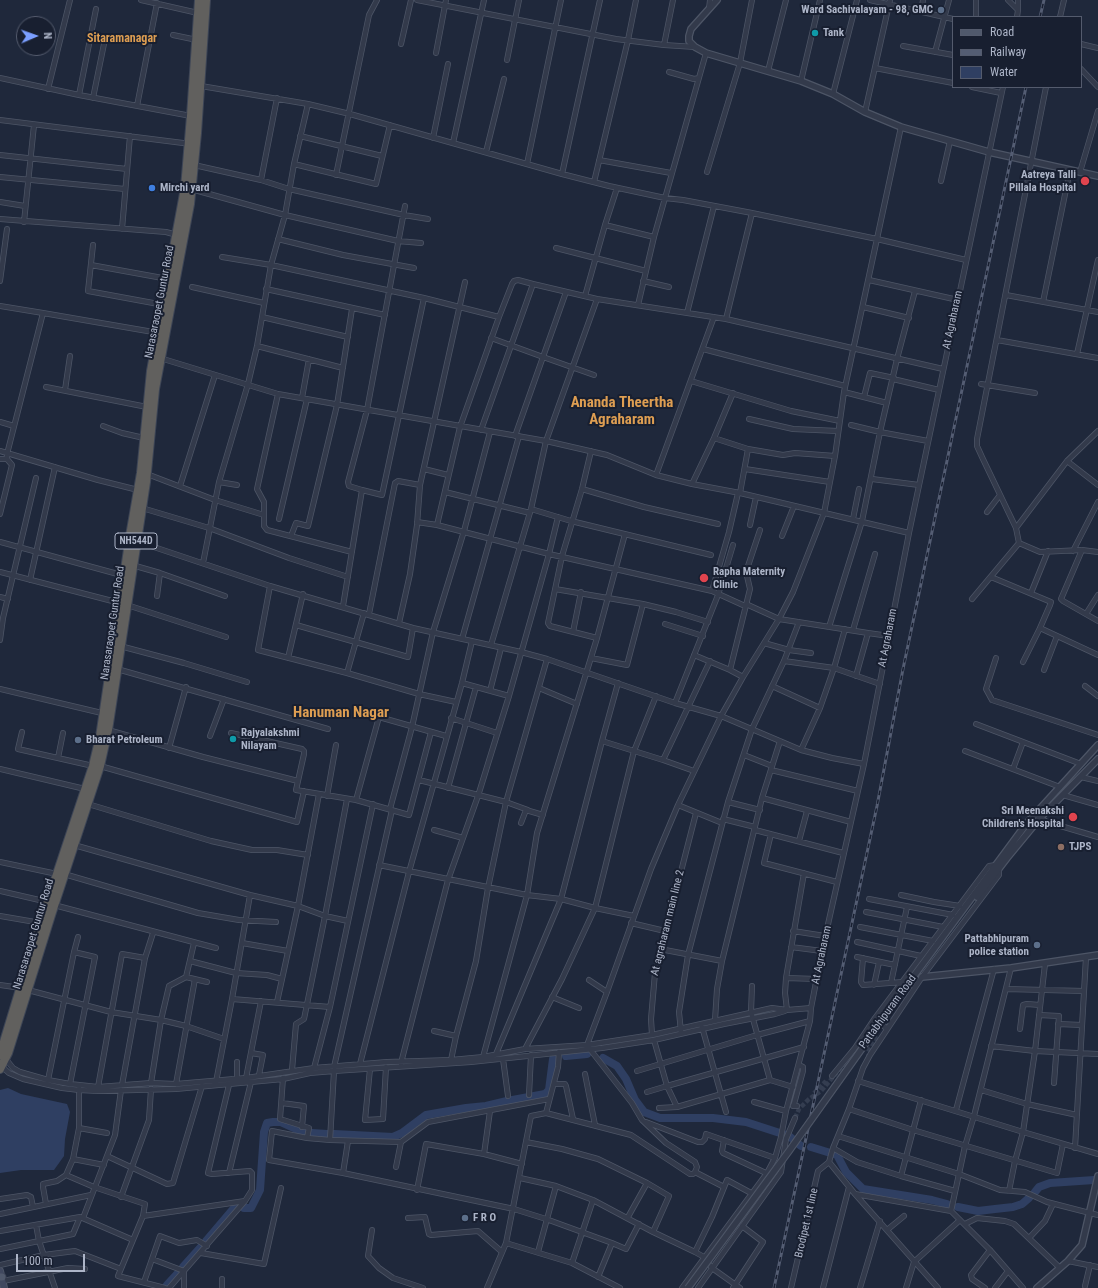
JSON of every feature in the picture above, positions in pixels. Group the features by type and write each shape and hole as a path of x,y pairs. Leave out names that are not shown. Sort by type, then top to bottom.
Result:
{"highway":[{"name":"Narasaraopet Guntur Road","path":"1,1062 61,874 85,789 96,766 108,730 107,714 124,604 132,565 133,540 141,473 146,407 184,234 194,165 192,116 199,0"},
{"name":"Narasaraopet Guntur Road","path":"61,874 74,845 88,804 117,669 124,604 125,576 142,508 147,474 152,407 160,358 164,305 193,144 201,86 206,0"},
{"name":"Narasaraopet Guntur Road","path":"1,1062 4,1030 25,989 41,923 51,904"}],"main road":[{"path":"1,1277 4,1288"}],"street":[{"path":"48,89 70,0"},
{"path":"141,0 198,13"},
{"path":"336,175 350,114 369,15 377,0"},
{"path":"401,44 411,0"},
{"path":"417,0 628,40 694,47 706,53 801,81 833,94 865,112 901,126 989,152 1098,176"},
{"path":"436,53 446,0"},
{"path":"453,144 484,0"},
{"path":"507,60 519,0"},
{"path":"527,164 561,0"},
{"path":"562,174 600,0"},
{"path":"594,182 636,0"},
{"path":"664,45 673,0"},
{"path":"709,9 710,0"},
{"path":"694,47 689,41 688,36 691,29 717,0"},
{"path":"707,172 740,63 752,0"},
{"path":"768,71 786,0"},
{"path":"801,81 820,0"},
{"path":"833,94 856,0"},
{"path":"870,0 890,2 921,12 952,19"},
{"path":"921,12 923,0"},
{"path":"935,52 949,0"},
{"path":"976,0 976,16"},
{"path":"1008,0 1018,10"},
{"path":"1017,16 1018,0"},
{"path":"1060,16 1064,0"},
{"path":"865,112 890,2"},
{"path":"138,106 157,3"},
{"path":"79,95 96,10"},
{"path":"173,34 197,40"},
{"path":"93,98 105,39"},
{"path":"1082,44 1098,48"},
{"path":"903,46 952,55"},
{"path":"638,305 671,173 706,53"},
{"path":"433,138 448,64"},
{"path":"875,68 952,83"},
{"path":"1082,70 1098,87"},
{"path":"670,72 694,80 699,78"},
{"path":"0,78 93,98 192,116"},
{"path":"486,152 504,79"},
{"path":"201,86 277,98 350,114 453,144 617,188 752,213 878,239 966,260"},
{"path":"977,88 1001,93"},
{"name":"At Agraharam","path":"784,1138 786,1111 794,1087 810,1021 816,979 864,764 938,390 1003,88"},
{"path":"1019,543 1016,528 977,446 977,439 1046,88"},
{"path":"261,180 277,98"},
{"path":"202,563 218,482 248,384 257,346 271,265 285,215 294,164 308,104"},
{"path":"1080,172 1098,111"},
{"path":"0,120 193,144"},
{"path":"24,222 34,124"},
{"path":"294,164 376,184 390,125"},
{"path":"588,1047 651,869 678,805 721,716 779,619 793,592 824,513 835,456 845,386 878,239 901,126"},
{"path":"122,229 130,136"},
{"path":"300,136 382,156"},
{"path":"941,181 950,141"},
{"path":"0,155 127,169"},
{"path":"599,160 671,173"},
{"path":"194,165 261,180 289,189 428,219"},
{"path":"1043,302 1070,170"},
{"path":"0,177 125,189"},
{"path":"585,296 595,258 617,188"},
{"path":"191,189 285,215 398,241 421,243"},
{"path":"0,202 25,206"},
{"path":"391,498 349,486 348,482 367,410 405,206"},
{"path":"687,313 714,206"},
{"path":"726,319 752,213"},
{"path":"0,219 166,232 176,235"},
{"path":"605,225 654,237"},
{"path":"0,281 7,228"},
{"path":"278,239 343,255 414,268"},
{"path":"93,245 88,291 164,305"},
{"path":"556,248 646,271"},
{"path":"222,257 271,265 424,298 498,316"},
{"path":"1077,354 1098,260"},
{"path":"91,266 168,279"},
{"path":"436,525 460,427 498,316 514,281 518,280 597,299 726,319 897,359 943,368"},
{"path":"869,280 958,300"},
{"path":"643,281 669,287"},
{"path":"399,623 410,574 420,485 465,282"},
{"path":"481,430 533,284"},
{"path":"192,287 264,303"},
{"path":"266,289 385,315"},
{"path":"829,626 862,521 872,479 880,432 915,291"},
{"path":"462,639 500,506 517,436 566,292"},
{"path":"1006,295 1098,312"},
{"path":"382,495 424,298"},
{"path":"491,645 530,511 546,441 597,299"},
{"path":"0,306 161,334"},
{"path":"863,307 909,318"},
{"path":"291,536 296,524 308,526 337,405 352,309"},
{"path":"0,514 12,465 7,456 43,313"},
{"path":"262,317 348,337"},
{"path":"656,475 714,317"},
{"path":"491,338 543,358 594,375"},
{"path":"997,340 1098,358"},
{"path":"257,346 343,368"},
{"path":"702,349 845,386"},
{"path":"65,390 70,356"},
{"path":"160,358 278,394 546,441 591,451 622,460 656,475 909,533"},
{"path":"302,398 309,359"},
{"path":"864,397 870,373 938,390"},
{"path":"180,486 215,375"},
{"path":"691,381 791,411 840,421"},
{"path":"981,384 1036,393"},
{"path":"46,387 146,407"},
{"path":"844,392 887,403"},
{"path":"692,484 733,393"},
{"path":"278,394 258,485 258,492 264,502 265,528 352,552"},
{"path":"279,519 307,399"},
{"path":"749,419 793,429 838,431"},
{"path":"0,422 14,426"},
{"path":"851,425 928,442"},
{"path":"103,426 122,433 144,438"},
{"path":"1016,528 1067,461 1098,431"},
{"path":"330,1140 334,1069 391,809 412,727 433,632 464,531 490,432"},
{"path":"714,438 783,456 795,453 835,456"},
{"path":"712,591 739,493 748,448"},
{"path":"0,451 7,456 55,467 138,490"},
{"path":"591,451 582,489 562,556 548,620 549,625 597,638"},
{"path":"0,459 7,456"},
{"path":"1067,461 1098,485"},
{"path":"30,580 55,467"},
{"path":"424,469 448,475"},
{"path":"745,469 830,482"},
{"path":"147,474 215,500 264,515"},
{"path":"0,638 2,618 8,599 36,478"},
{"path":"872,479 919,485"},
{"path":"369,614 391,498 396,481 420,485"},
{"path":"218,482 237,485"},
{"path":"582,489 644,507 718,524"},
{"path":"853,519 859,489"},
{"path":"343,606 362,490"},
{"path":"445,492 500,506 558,517 571,522 679,546 711,555"},
{"path":"987,512 1000,495"},
{"path":"750,525 756,497"},
{"path":"1073,551 1098,502"},
{"path":"782,536 794,506"},
{"path":"142,508 209,528 295,560 348,577"},
{"path":"401,1067 448,880 478,796 509,696 558,517"},
{"path":"417,522 464,531 549,554 712,591 718,595 779,619 889,636"},
{"path":"730,670 750,588 747,570 760,530"},
{"path":"483,1057 527,895 537,833 586,672 592,658 625,534"},
{"path":"133,540 270,586 303,594 413,628 547,659 675,703 721,716 801,750 864,764"},
{"path":"0,542 125,576"},
{"path":"1019,543 1040,552 1082,550 1098,552"},
{"path":"972,599 1019,543"},
{"path":"675,703 703,636 718,595 733,545"},
{"path":"1082,550 1061,599 1063,602 1098,620"},
{"path":"1031,593 1048,551"},
{"path":"853,630 875,554"},
{"path":"132,565 160,573 225,596"},
{"path":"0,572 124,604 226,637"},
{"path":"157,596 160,573"},
{"path":"991,577 1051,602 1023,662"},
{"path":"270,586 258,650 347,673 419,694 456,702"},
{"path":"555,588 643,604 708,622"},
{"path":"573,632 582,592"},
{"path":"288,658 303,594"},
{"path":"1086,614 1098,594"},
{"path":"0,597 8,599"},
{"path":"592,658 628,665 643,604"},
{"path":"347,673 364,613"},
{"path":"681,1031 679,1012 688,955 728,802 752,729 784,662 799,622"},
{"path":"665,624 703,636"},
{"path":"296,625 408,657 413,628"},
{"path":"1040,628 1098,655"},
{"path":"801,750 820,708 834,668 845,629"},
{"path":"856,676 868,632"},
{"path":"1044,670 1057,636"},
{"path":"360,1064 409,872 462,683 472,641"},
{"path":"764,643 789,650 811,653"},
{"path":"120,646 247,682"},
{"path":"490,691 501,648"},
{"path":"694,655 743,677"},
{"path":"996,658 986,689 992,700 1098,735"},
{"path":"451,1060 476,962 488,888 506,802 547,659"},
{"path":"663,760 710,661"},
{"path":"784,662 834,668 880,684"},
{"path":"117,669 186,687 328,729"},
{"path":"462,683 509,696"},
{"path":"496,1054 561,899 618,683"},
{"path":"772,686 820,708"},
{"path":"1085,686 1098,696"},
{"path":"169,748 186,687"},
{"path":"448,788 476,687"},
{"path":"539,688 577,704"},
{"path":"0,689 107,714"},
{"path":"525,1049 562,979 595,908 634,751 656,696"},
{"path":"210,736 224,699"},
{"path":"356,800 378,717 446,736"},
{"path":"451,718 497,733"},
{"path":"976,724 1081,764"},
{"path":"108,730 169,748 298,781"},
{"path":"22,732 18,749 96,766 297,822 304,791"},
{"path":"231,733 302,749 304,754 296,790 356,800 409,814 432,732"},
{"path":"58,758 63,733"},
{"path":"602,741 694,771"},
{"path":"715,1020 716,989 722,961 762,798 780,741"},
{"path":"1013,769 1023,742"},
{"path":"327,796 336,745"},
{"name":"Pattabhipuram Road","path":"688,1288 988,879 1060,786 1098,745"},
{"path":"965,751 1060,786"},
{"path":"744,755 771,768 858,791"},
{"name":"Pattabhipuram Road","path":"1038,816 1064,795 1098,759"},
{"path":"0,769 85,789"},
{"path":"1081,777 1098,781"},
{"path":"419,780 506,802 543,815"},
{"path":"277,1002 298,906 319,794"},
{"path":"1064,795 1098,805"},
{"path":"762,798 851,822"},
{"path":"292,1070 296,1024 304,1020 326,916 348,799"},
{"path":"728,802 760,810"},
{"path":"88,804 211,841 252,850 277,850 308,855"},
{"path":"314,1068 330,1007 373,804"},
{"path":"678,805 696,813 723,821 843,853"},
{"path":"521,822 524,811 528,810"},
{"path":"799,841 807,811"},
{"name":"At agraharam main line 2","path":"677,1107 666,1086 653,1037 651,1018 652,1000 655,973 660,949 696,813"},
{"path":"1038,816 1047,822 1098,837"},
{"path":"434,830 463,838"},
{"path":"771,834 764,863 837,882"},
{"path":"74,845 348,921"},
{"path":"0,862 61,874 198,913 233,920 276,922"},
{"path":"379,865 488,888 561,899 634,916"},
{"path":"832,1076 855,1048 875,1018 989,866 998,867 999,875 922,977 870,1055 858,1081 849,1109 832,1149 829,1162 855,1194 938,1288"},
{"path":"787,1010 785,993 786,978 804,873"},
{"path":"0,891 216,948"},
{"path":"901,894 934,902 960,906"},
{"path":"215,1086 250,895"},
{"path":"869,899 953,915"},
{"path":"891,983 907,907"},
{"path":"866,912 943,927"},
{"path":"0,916 41,923"},
{"path":"632,923 666,931"},
{"path":"860,927 934,941"},
{"path":"793,931 825,936"},
{"path":"0,1249 73,1234 82,1218 115,1135 145,958 152,932"},
{"path":"48,1080 63,999 78,937"},
{"path":"857,942 922,956"},
{"path":"186,977 194,943"},
{"path":"242,943 288,951"},
{"path":"791,947 822,951"},
{"path":"660,949 722,961"},
{"path":"70,1084 95,957 74,952"},
{"path":"98,1086 122,954 145,958"},
{"path":"922,977 1045,964 1098,955"},
{"path":"857,957 895,965"},
{"path":"1075,1148 1086,957"},
{"path":"863,958 862,984 874,985 902,982"},
{"path":"190,961 236,973 267,975 282,978"},
{"path":"874,985 879,962"},
{"path":"1009,1191 1023,1132 1035,1051 1045,964"},
{"path":"951,1211 965,1146 981,1090 1011,968"},
{"path":"956,1110 994,969"},
{"path":"152,1083 161,1020 169,986 186,977 207,982"},
{"path":"786,978 816,979"},
{"name":"Pattabhipuram Road","path":"692,1288 794,1149 914,978"},
{"path":"176,1084 194,979"},
{"path":"589,980 607,992"},
{"path":"0,985 25,989 111,1012 161,1020 186,1026 224,1039"},
{"path":"752,986 751,1012 770,1080"},
{"path":"1006,989 1084,991"},
{"path":"552,997 579,1008"},
{"path":"232,999 330,1007"},
{"path":"246,1078 261,1001"},
{"path":"1020,1029 1023,1005 1040,1005"},
{"path":"702,1026 715,1020 772,1008 787,1010 811,1008"},
{"path":"1,1062 9,1073 23,1079 47,1085 79,1090 152,1083 176,1084 246,1078 292,1070 314,1068 370,1069 503,1059 559,1052 653,1037 702,1026 724,1024 775,1014 787,1010"},
{"path":"1039,1014 1059,1016 1055,1052 1054,1083"},
{"path":"875,1018 888,1029"},
{"path":"637,1070 810,1021"},
{"path":"1058,1024 1082,1025"},
{"path":"702,1026 726,1112"},
{"path":"434,1031 456,1036"},
{"path":"991,1046 1035,1051 1098,1054"},
{"path":"1,1062 20,1072 48,1080 70,1084 176,1089 230,1085 283,1078 360,1064 451,1060 483,1057 525,1049 588,1047"},
{"path":"588,1047 632,1103 642,1120 666,1143 695,1162 697,1167 695,1172"},
{"path":"648,1092 804,1047"},
{"path":"546,1113 558,1067 559,1052"},
{"path":"251,1053 263,1055 259,1075"},
{"path":"529,1095 531,1055"},
{"path":"503,1059 508,1096"},
{"path":"236,1078 237,1062"},
{"path":"797,1106 793,1106 803,1071 803,1067 799,1065"},
{"path":"370,1069 365,1120 383,1119 386,1067"},
{"path":"585,1074 595,1125"},
{"path":"283,1078 280,1119 309,1128 307,1138"},
{"path":"659,1108 677,1107 770,1080 794,1087"},
{"path":"858,1081 1098,1154"},
{"path":"229,1173 251,1082"},
{"path":"554,1084 565,1084 573,1119"},
{"path":"46,1204 43,1187 44,1184 57,1181 66,1175 73,1159 79,1128 79,1085"},
{"path":"169,1288 207,1246 245,1201 252,1190 252,1173 248,1170 229,1173 208,1173 230,1085"},
{"path":"107,1156 167,1184 173,1183 202,1086"},
{"path":"121,1197 149,1120 151,1089"},
{"path":"981,1090 1027,1104 1076,1115"},
{"path":"550,1099 428,1122 401,1142 330,1140 307,1138 272,1131 270,1160 343,1173 417,1190 514,1209 546,1219 626,1249 639,1224"},
{"path":"901,1176 921,1100"},
{"path":"754,1102 786,1111"},
{"path":"282,1103 304,1106 302,1126"},
{"path":"849,1109 913,1130 1057,1173 1063,1144"},
{"path":"484,1154 490,1111"},
{"path":"487,1288 506,1243 514,1209 531,1116 546,1113 631,1135 690,1174 695,1172 724,1187"},
{"path":"682,1288 767,1173 784,1138 789,1133 795,1118"},
{"path":"642,1120 698,1142 702,1142 705,1139 706,1134 775,1158"},
{"path":"79,1128 107,1133"},
{"path":"838,1136 959,1174 1000,1190 1025,1192 1053,1204 1098,1215"},
{"path":"698,1288 781,1172 784,1138"},
{"path":"724,1140 722,1150 724,1153 767,1173 776,1179"},
{"path":"343,1173 348,1141"},
{"path":"396,1167 401,1142"},
{"path":"526,1142 562,1149 598,1159 647,1183 669,1196 653,1232"},
{"path":"417,1190 426,1144 484,1154 522,1164"},
{"path":"832,1149 857,1162 955,1191"},
{"path":"73,1159 104,1165"},
{"name":"Brodipet 1st line","path":"791,1288 818,1171 829,1162"},
{"path":"66,1175 121,1197 145,1204 143,1216 118,1276 144,1282 156,1287 165,1288"},
{"path":"1037,1288 1068,1261 1082,1245 1098,1176"},
{"path":"520,1178 556,1186 593,1200 628,1217 653,1232 704,1257 712,1268 734,1286 740,1288"},
{"path":"695,1252 712,1217 727,1180 751,1193"},
{"path":"628,1217 647,1183"},
{"path":"538,1252 556,1186"},
{"path":"823,1288 849,1187"},
{"path":"201,1253 264,1264 281,1188"},
{"path":"855,1194 951,1211 990,1250 1023,1288"},
{"path":"0,1199 27,1195 31,1197 34,1207"},
{"path":"0,1214 92,1195"},
{"path":"572,1263 593,1200"},
{"path":"143,1216 245,1201"},
{"path":"1029,1238 1045,1221 1053,1204"},
{"path":"887,1230 904,1216"},
{"path":"408,1218 425,1217 429,1234 431,1235 478,1231 502,1252"},
{"path":"0,1231 82,1218 133,1240"},
{"path":"965,1224 977,1218 1005,1221 1014,1224 1060,1268"},
{"path":"906,1288 914,1262 960,1220"},
{"path":"860,1288 880,1222"},
{"path":"36,1225 39,1241 55,1288"},
{"path":"734,1286 763,1242 742,1226"},
{"path":"372,1230 368,1256 379,1268 393,1278 423,1288"},
{"path":"144,1282 160,1236 179,1243 197,1240 207,1246"},
{"path":"506,1243 572,1263 620,1288"},
{"path":"598,1277 612,1243"},
{"path":"985,1288 971,1277 990,1250"},
{"path":"0,1265 44,1255 75,1251 121,1269"},
{"path":"152,1259 184,1271"},
{"path":"1068,1261 1098,1267"},
{"path":"1085,1286 1090,1265"},
{"path":"1,1277 50,1272 68,1268 84,1269"},
{"path":"184,1271 184,1288"},
{"path":"995,1288 1008,1271"},
{"path":"222,1280 222,1288"}],"water":[{"path":"8,1088 21,1094 67,1104 70,1112 65,1139 64,1156 54,1170 21,1170 0,1173 0,1090"}],"waterway":[{"path":"566,1056 587,1054"},
{"path":"603,1058 617,1066 626,1079 635,1100 644,1112 660,1118 713,1118 746,1122 789,1136 801,1146"},
{"path":"334,1134 393,1137 402,1133 426,1115 486,1106 545,1094 549,1090 553,1059"},
{"path":"244,1208 251,1208 260,1190 264,1132 267,1123 281,1122 305,1133"},
{"path":"312,1133 327,1134"},
{"path":"811,1147 837,1155 846,1172 863,1189 932,1200 947,1204"},
{"path":"1035,1192 1039,1187 1050,1183 1094,1180"},
{"path":"958,1207 978,1211 1013,1207 1022,1204 1029,1198"},
{"path":"206,1241 234,1208 237,1207"},
{"path":"183,1267 201,1247"},
{"path":"167,1285 179,1272"}],"tunnel":[{"path":"861,1042 871,1033 874,1034 876,1039 868,1052 869,1057"},
{"path":"795,1118 799,1109 809,1099 821,1091 847,1061"},
{"path":"814,1093 826,1081"}],"railway":[{"path":"1040,16 1044,0"},
{"path":"774,1288 877,806 903,669 1026,88"}],"place":[{"name":"Ward Sachivalayam - 98, GMC","path":"941,10"},
{"name":"Tank","path":"815,33"},
{"name":"Aatreya Talli Pillala Hospital","path":"1085,181"},
{"name":"Mirchi yard","path":"152,188"},
{"name":"Rapha Maternity Clinic","path":"704,578"},
{"name":"Rajyalakshmi Nilayam","path":"233,739"},
{"name":"Bharat Petroleum","path":"78,740"},
{"name":"Sri Meenakshi Children's Hospital","path":"1073,817"},
{"name":"TJPS","path":"1061,847"},
{"name":"Pattabhipuram police station","path":"1037,945"},
{"name":"F R O","path":"465,1218"}],"district":[{"name":"Sitaramanagar","path":"122,39"},
{"name":"Ananda Theertha Agraharam","path":"622,412"},
{"name":"Hanuman Nagar","path":"341,713"}]}
